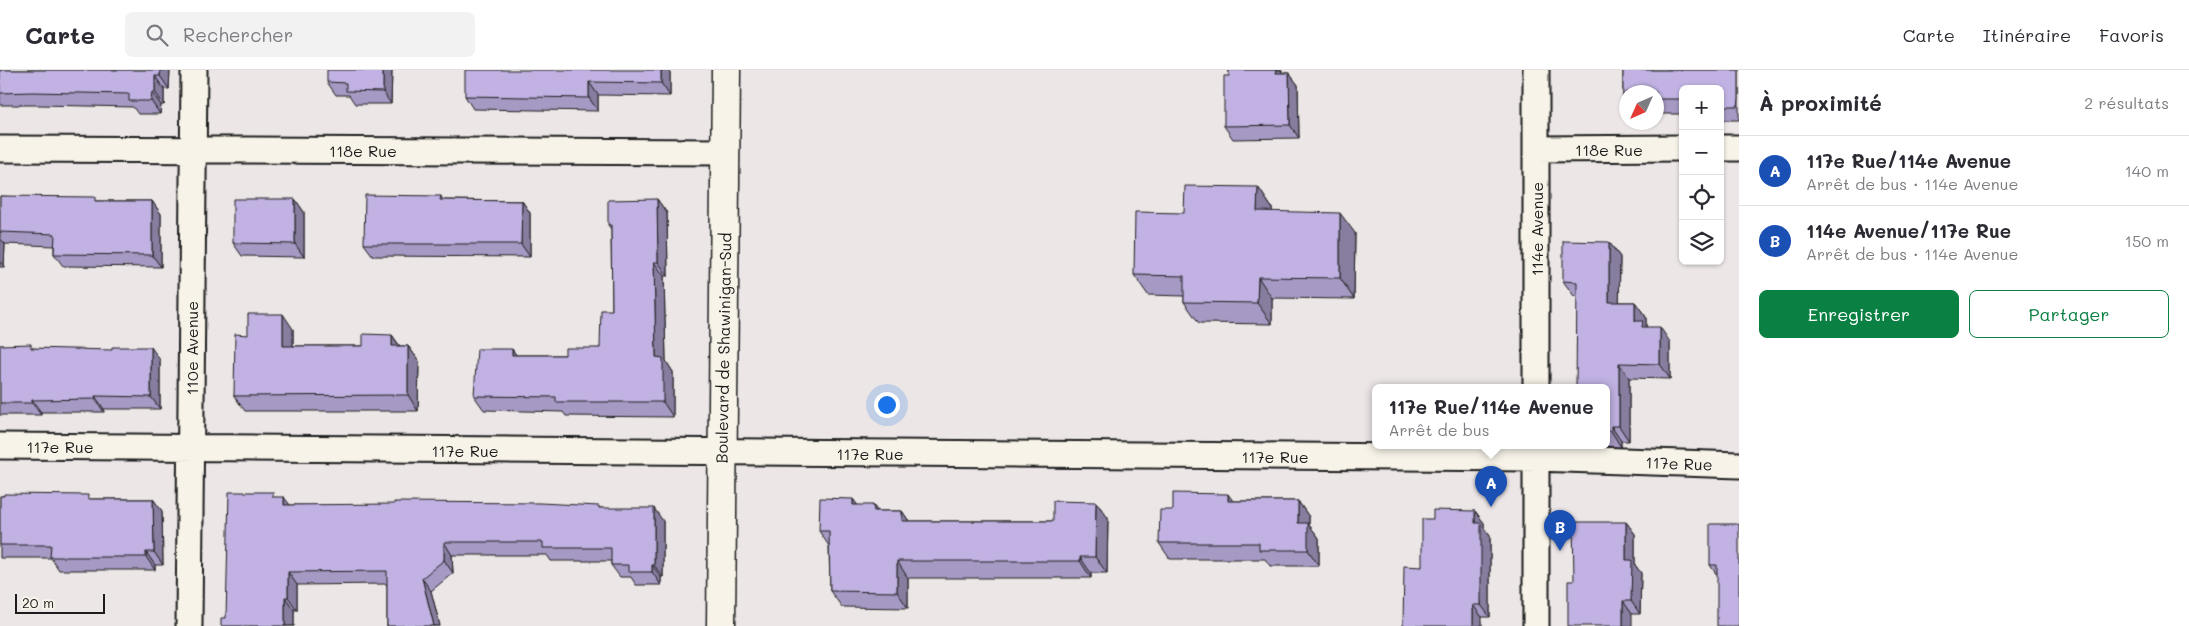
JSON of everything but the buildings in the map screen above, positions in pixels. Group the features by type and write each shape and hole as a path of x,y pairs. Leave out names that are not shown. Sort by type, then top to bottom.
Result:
{"main road":[{"name":"Boulevard de Shawinigan-Sud","path":"721,626 726,70"}],"street":[{"name":"110e Avenue","path":"190,626 194,70"},
{"name":"114e Avenue","path":"1536,70 1536,384"},
{"name":"118e Rue","path":"0,148 725,152"},
{"name":"118e Rue","path":"1536,149 1679,148"},
{"path":"1724,148 1739,148"},
{"name":"117e Rue","path":"0,446 722,452 1536,452 1739,465"},
{"path":"1536,452 1536,626"}],"place":[{"name":"117e Rue/114e Avenue","path":"1491,507"},
{"name":"114e Avenue/117e Rue","path":"1560,551"}]}
